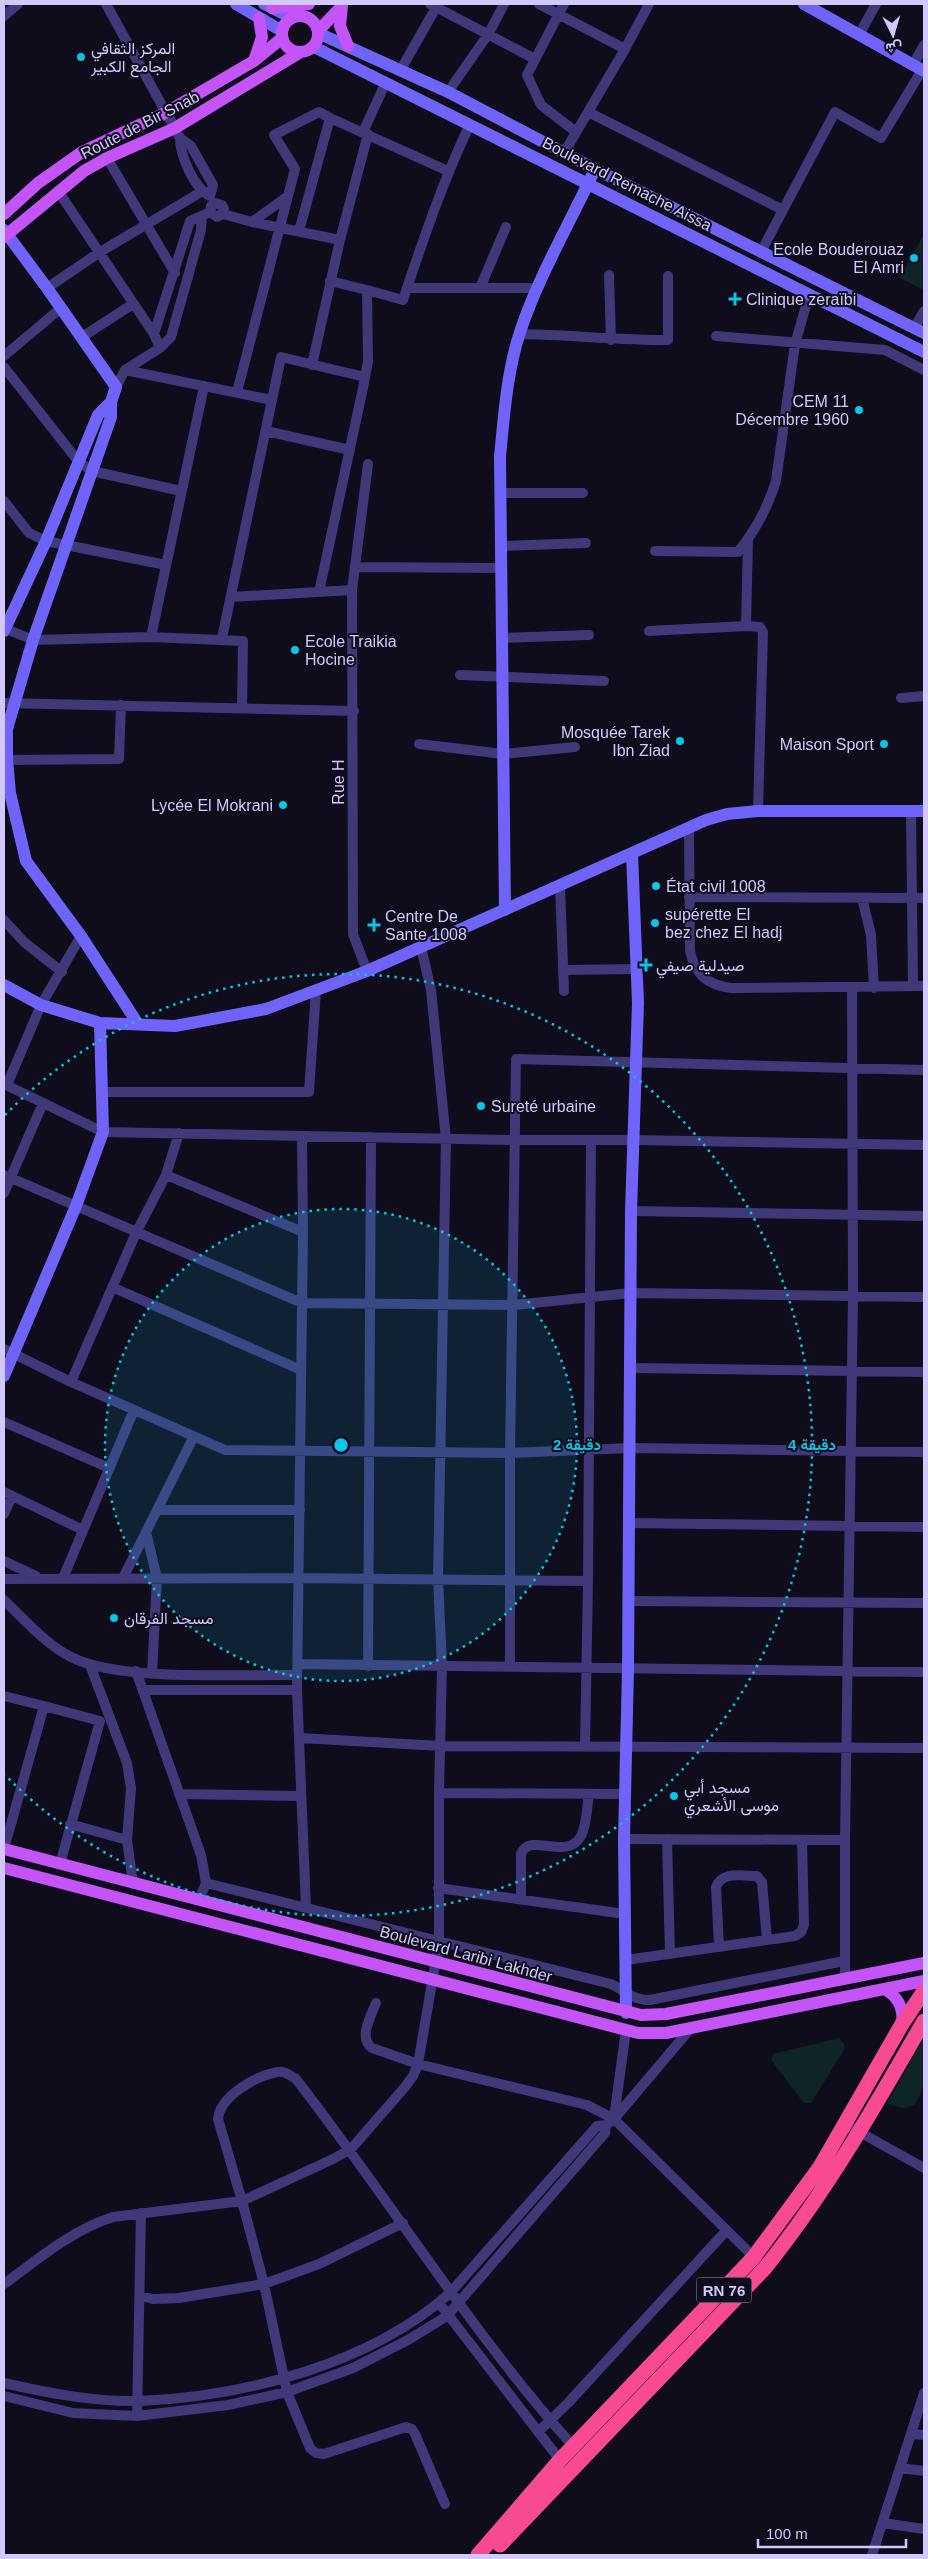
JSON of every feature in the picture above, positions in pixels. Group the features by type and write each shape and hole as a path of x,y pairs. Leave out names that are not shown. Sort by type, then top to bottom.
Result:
{"highway":[{"name":"RN 76","path":"490,2555 759,2263 820,2167 902,2024 924,1991"},
{"name":"RN 76","path":"478,2555 573,2446 759,2263 793,2233 860,2132 924,2021"},
{"path":"862,2095 877,2103"}],"main road":[{"path":"268,6 309,4"},
{"path":"314,4 295,17 282,34 288,48 299,52 314,47 318,32 343,5"},
{"path":"343,5 340,26 348,46"},
{"path":"295,17 313,21 318,32"},
{"path":"254,61 262,37 259,18"},
{"name":"Route de Bir Snab","path":"4,214 38,183 82,152 165,113 254,61 282,34"},
{"name":"Route de Bir Snab","path":"5,234 84,171 107,158 177,133 299,52"},
{"name":"Boulevard Laribi Lakhder","path":"4,1849 641,2016 666,2014 845,1977 924,1963"},
{"name":"Boulevard Laribi Lakhder","path":"4,1868 434,1978 626,2030 652,2034 691,2028 924,1981"},
{"path":"884,1989 892,1994 900,2005 902,2024"}],"street":[{"path":"4,16 18,4"},
{"path":"106,4 177,133 180,149 215,217 223,214 252,222 340,240"},
{"path":"236,4 282,34"},
{"path":"448,92 489,33 504,4"},
{"path":"539,4 625,49"},
{"path":"564,4 527,75 542,105 576,132"},
{"path":"564,153 649,4"},
{"path":"804,4 920,69"},
{"path":"859,34 876,4"},
{"path":"400,71 435,5 535,59"},
{"path":"268,6 295,17"},
{"name":"Boulevard Remache Aissa","path":"318,32 448,92 595,169 919,330"},
{"path":"761,252 835,112 881,138 920,69 924,45"},
{"name":"Boulevard Remache Aissa","path":"314,47 924,352"},
{"path":"312,365 330,281 366,133 386,82"},
{"path":"236,392 295,169 274,135 319,112 448,170"},
{"path":"588,112 783,210"},
{"path":"299,231 330,118"},
{"path":"330,281 404,300 427,224 448,170 470,124"},
{"path":"107,158 148,224 175,273"},
{"path":"505,910 500,456 506,396 520,334 536,288 595,169"},
{"path":"58,191 154,334 160,348"},
{"path":"252,222 288,196"},
{"path":"48,288 100,252 148,224 207,204"},
{"path":"154,334 190,221 207,204"},
{"path":"138,1024 81,936 26,861 10,793 6,760 9,703 111,418 111,402 116,387 125,370 160,348 172,336 207,204"},
{"path":"480,288 506,227"},
{"path":"5,234 48,288 116,387"},
{"path":"609,275 611,340"},
{"path":"520,334 565,335 611,340 668,340 668,276"},
{"path":"408,288 536,288"},
{"path":"319,592 368,361 367,290"},
{"path":"655,551 727,554 738,552 748,539 770,499 776,481 795,344 809,295"},
{"path":"82,338 133,304"},
{"path":"4,356 61,308"},
{"path":"919,330 924,312"},
{"path":"716,336 885,350 924,370"},
{"path":"885,350 895,338"},
{"path":"222,638 280,357 365,377"},
{"path":"4,367 78,461 92,471 181,491"},
{"path":"125,370 272,400"},
{"path":"151,637 204,386"},
{"path":"111,402 98,415 46,541 4,629 32,640 151,637 244,640 242,707"},
{"path":"266,431 350,450"},
{"name":"Rue H","path":"367,971 353,934 354,711 352,590 368,464"},
{"path":"501,493 583,493"},
{"path":"4,501 29,533 46,541 166,565"},
{"path":"746,626 748,539"},
{"path":"501,546 586,543"},
{"path":"355,567 501,568"},
{"path":"231,597 352,590"},
{"path":"649,631 746,626 760,628 763,632 758,811"},
{"path":"503,638 589,635"},
{"path":"460,675 604,681"},
{"path":"900,698 924,696"},
{"path":"9,703 354,711"},
{"path":"6,760 119,759 121,705"},
{"path":"419,744 503,754 575,747"},
{"path":"4,985 41,1005 100,1023 175,1026 266,1009 367,971 688,828 727,814 758,811 924,811"},
{"path":"911,811 913,986"},
{"path":"688,828 691,958 699,973 710,983 731,988 924,986"},
{"path":"626,2013 624,1839 628,1669 631,1211 634,1062 638,1003 632,854"},
{"path":"560,886 564,991"},
{"path":"689,897 924,898"},
{"path":"862,898 871,935 874,988"},
{"path":"4,920 24,942 62,972"},
{"path":"81,936 62,972 41,1005 5,1085 103,1132 446,1139 924,1145"},
{"path":"4,2284 88,2226 113,2217 242,2200 351,2149 409,2081 418,2064 439,1942 439,1793 442,1666 438,1579 446,1139 431,990 421,947"},
{"path":"563,970 637,969"},
{"path":"845,1977 845,1840 853,1296 852,988"},
{"path":"102,1092 310,1092 316,990"},
{"path":"4,1376 9,1352 76,1206 103,1132 100,1023"},
{"path":"510,1667 510,1453 514,1305 516,1059 924,1070"},
{"path":"4,1193 7,1176 44,1103"},
{"path":"71,1382 136,1233 166,1175 179,1133"},
{"path":"302,1136 303,1232 297,1690 306,1908"},
{"path":"368,1666 372,1304 371,1137"},
{"path":"585,1747 591,1140"},
{"path":"166,1175 303,1232"},
{"path":"7,1176 302,1303 514,1305 590,1295 631,1293 924,1297"},
{"path":"631,1211 924,1216"},
{"path":"112,1287 301,1370"},
{"path":"9,1352 71,1382 225,1450 510,1453 589,1448 630,1448 924,1452"},
{"path":"630,1368 924,1372"},
{"path":"63,1578 134,1410"},
{"path":"4,1422 109,1468"},
{"path":"123,1578 194,1436"},
{"path":"4,1514 8,1494 83,1530"},
{"path":"157,1510 300,1510"},
{"path":"629,1523 924,1527"},
{"path":"146,1532 157,1578 152,1673"},
{"path":"4,1561 41,1578"},
{"path":"4,1580 41,1578 299,1578 588,1581"},
{"path":"4,1600 40,1634 70,1656 90,1665 152,1673 297,1675"},
{"path":"628,1601 924,1603"},
{"path":"298,1664 924,1672"},
{"path":"90,1665 127,1763 131,1788 126,1840 133,1884"},
{"path":"136,1671 201,1855 206,1883 199,1900"},
{"path":"143,1690 297,1690"},
{"path":"4,1696 100,1722 60,1864"},
{"path":"4,1849 44,1706"},
{"path":"300,1738 441,1746 924,1748"},
{"path":"439,1793 626,1794"},
{"path":"179,1794 301,1796"},
{"path":"521,1899 523,1848 528,1844 564,1847 574,1844 582,1835 589,1794"},
{"path":"70,1824 126,1840"},
{"path":"624,1839 845,1840"},
{"path":"667,1839 670,1954"},
{"path":"626,1960 795,1936 801,1932 804,1925 802,1840"},
{"path":"719,1948 716,1887 719,1880 725,1876 757,1876 760,1878 762,1882 767,1940"},
{"path":"206,1883 611,1984 636,1999 650,2000 844,1961"},
{"path":"438,1888 625,1914"},
{"path":"376,2003 365,2035 366,2042 372,2048 418,2064 587,2105 610,2122 759,2263"},
{"path":"4,2383 76,2398 137,2401 210,2394 284,2378 360,2350 394,2333 439,2303 450,2293 597,2126 610,2122 691,2028"},
{"path":"4,2396 73,2413 138,2416 228,2405 286,2392 353,2368 408,2340 448,2316 459,2305 605,2133 610,2122 626,2030"},
{"path":"445,2504 412,2429 398,2428 324,2454 316,2453 310,2448 286,2392 264,2284 218,2118 218,2108 227,2098 255,2081 278,2072 286,2073 296,2079 351,2149 459,2305 550,2421 573,2446"},
{"path":"845,2124 924,2168"},
{"path":"138,2416 141,2213"},
{"path":"140,2296 153,2299 179,2298 264,2284 318,2264 403,2223"},
{"path":"538,2432 726,2230"},
{"path":"439,2303 560,2460"},
{"path":"872,2555 924,2393"},
{"path":"912,2434 924,2436"},
{"path":"900,2468 924,2472"},
{"path":"883,2522 924,2528"}],"green space":[{"path":"924,234 924,290 900,278"},
{"path":"924,2037 924,2086 915,2105 904,2108 887,2104"},
{"path":"839,2038 845,2045 844,2050 811,2103 804,2103 772,2061 773,2054"}],"place":[{"name":"المركز الثقافي الجامع الكبير","path":"81,57"},
{"name":"Ecole Bouderouaz El Amri","path":"914,258"},
{"name":"Clinique zeraïbi","path":"735,299"},
{"name":"CEM 11 Décembre 1960","path":"859,410"},
{"name":"Ecole Traikia Hocine","path":"295,650"},
{"name":"Mosquée Tarek Ibn Ziad","path":"680,741"},
{"name":"Maison Sport","path":"884,744"},
{"name":"Lycée El Mokrani","path":"283,805"},
{"name":"État civil 1008","path":"656,886"},
{"name":"supérette El bez chez El hadj","path":"655,923"},
{"name":"Centre De Sante 1008","path":"374,925"},
{"name":"صيدلية صيفي","path":"646,965"},
{"name":"Sureté urbaine","path":"481,1106"},
{"name":"مسجد الفرقان","path":"114,1618"},
{"name":"مسجد أبي موسى الأشعري","path":"674,1796"}]}
